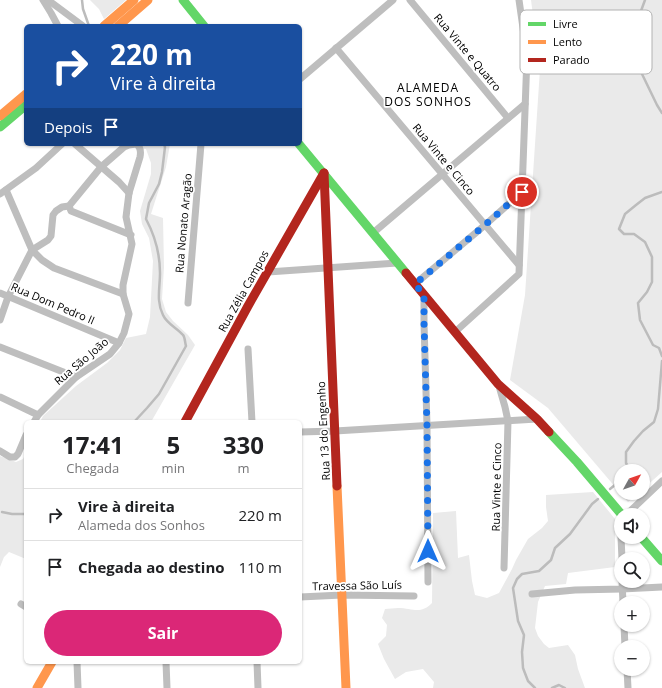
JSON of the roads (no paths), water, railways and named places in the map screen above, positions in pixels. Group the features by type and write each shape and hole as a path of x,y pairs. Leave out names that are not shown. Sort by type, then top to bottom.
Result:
{"street":[{"path":"43,0 57,24"},
{"path":"48,0 79,24"},
{"path":"120,22 134,0"},
{"path":"120,22 148,0"},
{"path":"183,0 202,24"},
{"path":"302,77 393,0"},
{"name":"Rua Vinte e Quatro","path":"410,0 508,118"},
{"path":"519,0 520,10"},
{"name":"Rua Vinte e Cinco","path":"336,48 519,265"},
{"path":"455,332 519,274 526,74"},
{"path":"0,116 24,100"},
{"path":"0,127 24,100"},
{"path":"373,233 525,104"},
{"path":"60,146 36,168 3,192 32,250 42,260 54,268 123,294"},
{"path":"77,146 119,182 129,193"},
{"path":"0,320 8,296 32,250 48,240 51,236 53,215 62,207 69,206 101,167 126,146"},
{"name":"Rua São João","path":"35,420 38,415 76,377 110,354 124,334 129,314 123,294 123,285 132,244 126,217 129,193 141,151 138,146"},
{"name":"Rua Nonato Aragão","path":"188,303 201,146"},
{"path":"301,146 498,384 537,419 577,462 616,508"},
{"name":"Rua 13 do Engenho","path":"324,173 346,688"},
{"name":"Rua Zélia Campos","path":"186,420 216,363 324,173"},
{"path":"415,284 522,192"},
{"path":"69,206 71,211 131,235"},
{"path":"268,272 398,263"},
{"name":"Rua Dom Pedro II","path":"0,293 119,343"},
{"path":"424,295 428,582"},
{"path":"0,347 76,377"},
{"path":"248,349 252,420"},
{"name":"Rua Vinte e Cinco","path":"498,384 508,420 504,568"},
{"path":"0,397 38,415"},
{"path":"302,432 537,419"},
{"path":"0,451 10,457 15,457 18,454 24,440"},
{"path":"633,508 662,481"},
{"path":"647,544 662,561"},
{"path":"532,594 575,590 662,587"},
{"path":"622,589 622,596"},
{"name":"Travessa São Luís","path":"302,597 342,595 414,596"},
{"path":"38,688 51,664"},
{"path":"77,664 78,688"},
{"path":"166,664 167,688"},
{"path":"257,664 258,688"},
{"path":"627,676 628,688"}],"waterway":[{"path":"82,0 83,9 88,24"},
{"path":"641,10 645,0"},
{"path":"642,74 662,113"},
{"path":"136,420 159,394 186,346 184,336 167,321 161,310 159,300 160,273 158,252 146,219 149,203 159,184 165,146"},
{"path":"662,192 645,198 625,214 619,229 624,234 634,234 645,242 652,257 652,282 647,292 638,303 640,320 653,345 659,348 662,356"},
{"path":"627,464 626,452 643,431 654,422 658,409 662,361"},
{"path":"610,489 614,486"},
{"path":"535,688 528,681 523,668 522,652 524,635 518,621 513,588 517,579 522,574 539,571 551,560 555,548 570,534 592,504 598,499"},
{"path":"2,512 24,514"},
{"path":"552,688 559,685 565,688"}],"district":[{"name":"ALAMEDA DOS SONHOS","path":"428,94"}]}
